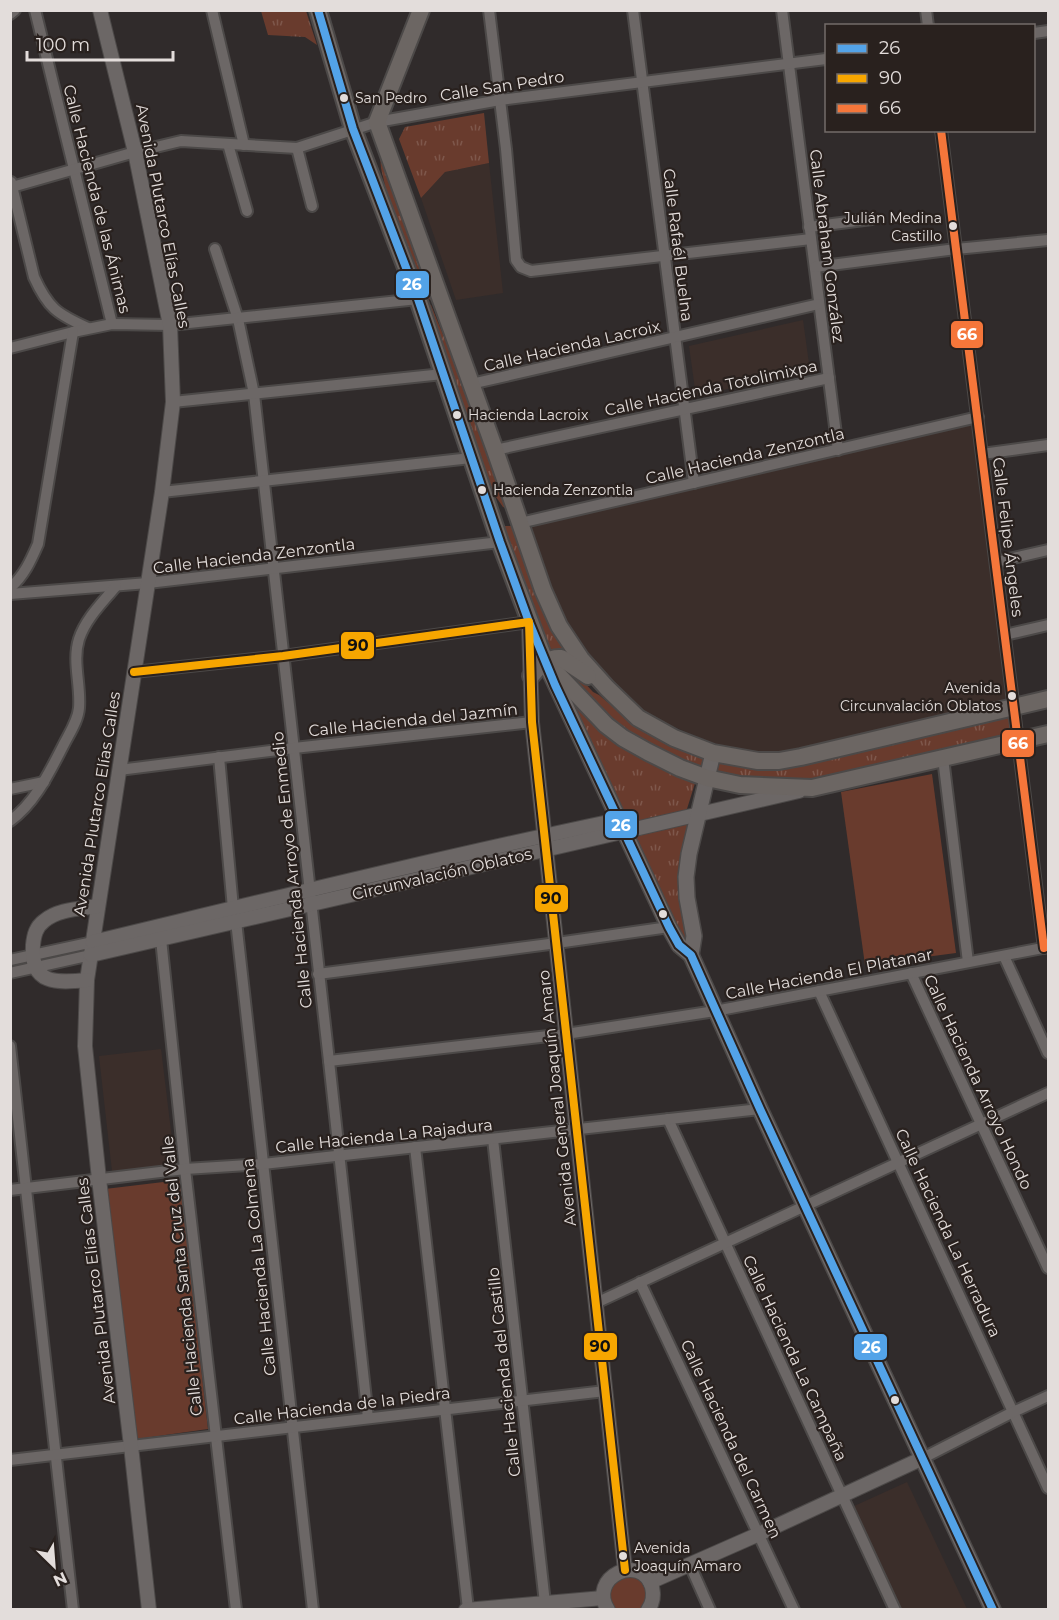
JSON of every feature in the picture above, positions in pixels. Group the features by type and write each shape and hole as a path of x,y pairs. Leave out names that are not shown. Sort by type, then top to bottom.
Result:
{"main road":[{"path":"318,10 353,129 418,299 500,542 545,661 669,927 680,945 692,955 760,1109 993,1610"},
{"path":"421,10 377,122 543,590 559,626 581,659 606,688 638,718 675,738 713,753 758,761 779,761 1048,699"},
{"path":"418,299 429,301 433,305 452,353 469,377"},
{"path":"489,508 508,521 520,523"},
{"path":"531,676 545,661 556,657 606,688"},
{"path":"545,661 606,725 623,738 680,768 707,778 740,785 812,788"},
{"name":"Circunvalación Oblatos","path":"812,788 1048,734"},
{"path":"692,955 694,936 687,898 686,877 689,854 713,753"}],"street":[{"path":"10,14 15,10"},
{"name":"Calle Hacienda de las Ánimas","path":"35,10 112,324"},
{"name":"Avenida Plutarco Elías Calles","path":"100,10 135,152 170,325 173,402 162,492 87,980 85,1046 149,1610"},
{"path":"212,10 244,145"},
{"path":"489,10 516,260 521,267 531,271 811,239"},
{"name":"Calle Rafaél Buelna","path":"633,10 694,483"},
{"name":"Calle Abraham González","path":"782,10 838,450"},
{"name":"Calle San Pedro","path":"11,184 181,141 297,148 377,122 500,100 825,59"},
{"name":"Calle Felipe Ángeles","path":"941,132 1046,947"},
{"path":"228,144 247,211"},
{"path":"297,148 312,206"},
{"path":"11,184 39,289 46,300 62,316 87,328"},
{"path":"809,227 872,219"},
{"path":"815,267 1048,240"},
{"name":"Calle Hacienda Arroyo de Enmedio","path":"215,249 238,319 254,394 368,1418"},
{"path":"10,348 87,328 112,324 170,325 418,299"},
{"name":"Calle Hacienda Lacroix","path":"469,377 675,338 819,304"},
{"path":"10,588 19,581 38,544 73,332"},
{"path":"173,402 443,374"},
{"name":"Calle Hacienda Totolimixpa","path":"495,450 829,378"},
{"name":"Calle Hacienda Zenzontla","path":"520,523 978,417"},
{"path":"982,454 1048,445"},
{"path":"162,492 471,458"},
{"name":"Calle Hacienda Zenzontla","path":"10,594 148,583 500,542"},
{"path":"996,562 1048,550"},
{"path":"10,821 44,782 78,715 80,696 76,661 79,640 89,619 116,586"},
{"path":"134,672 283,656 529,622"},
{"name":"Avenida General Joaquín Amaro","path":"529,622 532,722 625,1570"},
{"path":"1005,635 1048,625"},
{"name":"Calle Hacienda del Jazmín","path":"119,770 532,722"},
{"name":"Calle Hacienda La Colmena","path":"219,757 313,1610"},
{"path":"943,758 968,962"},
{"path":"10,789 44,782"},
{"name":"Circunvalación Oblatos","path":"10,960 34,961 92,949 621,826 698,815 812,788"},
{"path":"87,980 58,982 40,974 34,961 34,937 38,927 46,919 60,912 98,906"},
{"name":"Circunvalación Oblatos","path":"92,949 161,939 235,915"},
{"path":"318,974 669,927"},
{"name":"Calle Hacienda Santa Cruz del Valle","path":"161,939 236,1610"},
{"name":"Calle Hacienda El Platanar","path":"329,1061 566,1034 716,1011 1046,947"},
{"path":"1004,956 1048,1053"},
{"name":"Circunvalación Oblatos","path":"10,973 34,961"},
{"name":"Calle Hacienda Arroyo Hondo","path":"911,973 1048,1268"},
{"name":"Calle Hacienda La Herradura","path":"819,991 1048,1488"},
{"path":"10,1046 73,1610"},
{"path":"596,1303 1048,1093"},
{"name":"Calle Hacienda La Rajadura","path":"10,1190 185,1169 263,1164 760,1109"},
{"name":"Calle Hacienda La Campaña","path":"668,1119 895,1610"},
{"name":"Calle Hacienda del Castillo","path":"493,1139 545,1603"},
{"path":"415,1147 467,1609 545,1603 606,1604 603,1590 611,1577 625,1570 639,1572 650,1582 653,1598 648,1610"},
{"name":"Calle Hacienda del Carmen","path":"640,1282 794,1610"},
{"name":"Calle Hacienda de la Piedra","path":"10,1460 605,1391"},
{"path":"650,1582 843,1496 1048,1396"},
{"path":"690,1565 710,1610"}],"shaded area":[{"path":"489,163 503,293 456,300 421,198 445,172"},
{"path":"803,320 810,371 696,396 689,346"},
{"path":"967,423 972,428 1006,702 793,752 770,754 710,742 635,707 584,652 569,628 549,586 528,528 530,523"},
{"path":"161,1049 175,1164 112,1171 99,1056"},
{"path":"907,1482 967,1609 901,1609 852,1507"}],"green space":[{"path":"261,11 306,11 317,45 305,37 268,35"},
{"path":"484,113 489,163 445,172 421,198 399,139 405,127"},
{"path":"379,142 434,302 422,295 410,264 387,194 381,168"},
{"path":"428,304 431,305 451,354 460,366 509,509 503,507 496,497 475,449"},
{"path":"499,519 505,526 515,526 574,658 548,654"},
{"path":"559,663 630,721 709,756 705,772 670,759 603,717"},
{"path":"563,691 696,780 686,812 627,825"},
{"path":"1008,717 1014,737 806,784 714,775 716,761 731,763 950,730"},
{"path":"932,774 956,953 865,965 841,792"},
{"path":"689,824 678,881 691,947 672,919 632,837"},
{"path":"180,1180 208,1429 137,1439 105,1189"},
{"path":"628,1573 647,1583 645,1609 611,1609 606,1591"}],"transit line":[{"name":"26","path":"318,10 353,129 418,299 500,542 555,685 669,927 679,945 691,955 760,1109 993,1610"},
{"name":"66","path":"941,132 1044,948"},
{"name":"90","path":"134,672 283,656 529,622 532,722 625,1570"}],"place":[{"name":"San Pedro","path":"344,98"},
{"name":"Julián Medina Castillo","path":"953,226"},
{"name":"Hacienda Lacroix","path":"457,415"},
{"name":"Hacienda Zenzontla","path":"482,490"},
{"name":"Avenida Circunvalación Oblatos","path":"1012,696"},
{"name":"Avenida Joaquín Amaro","path":"623,1556"}]}
